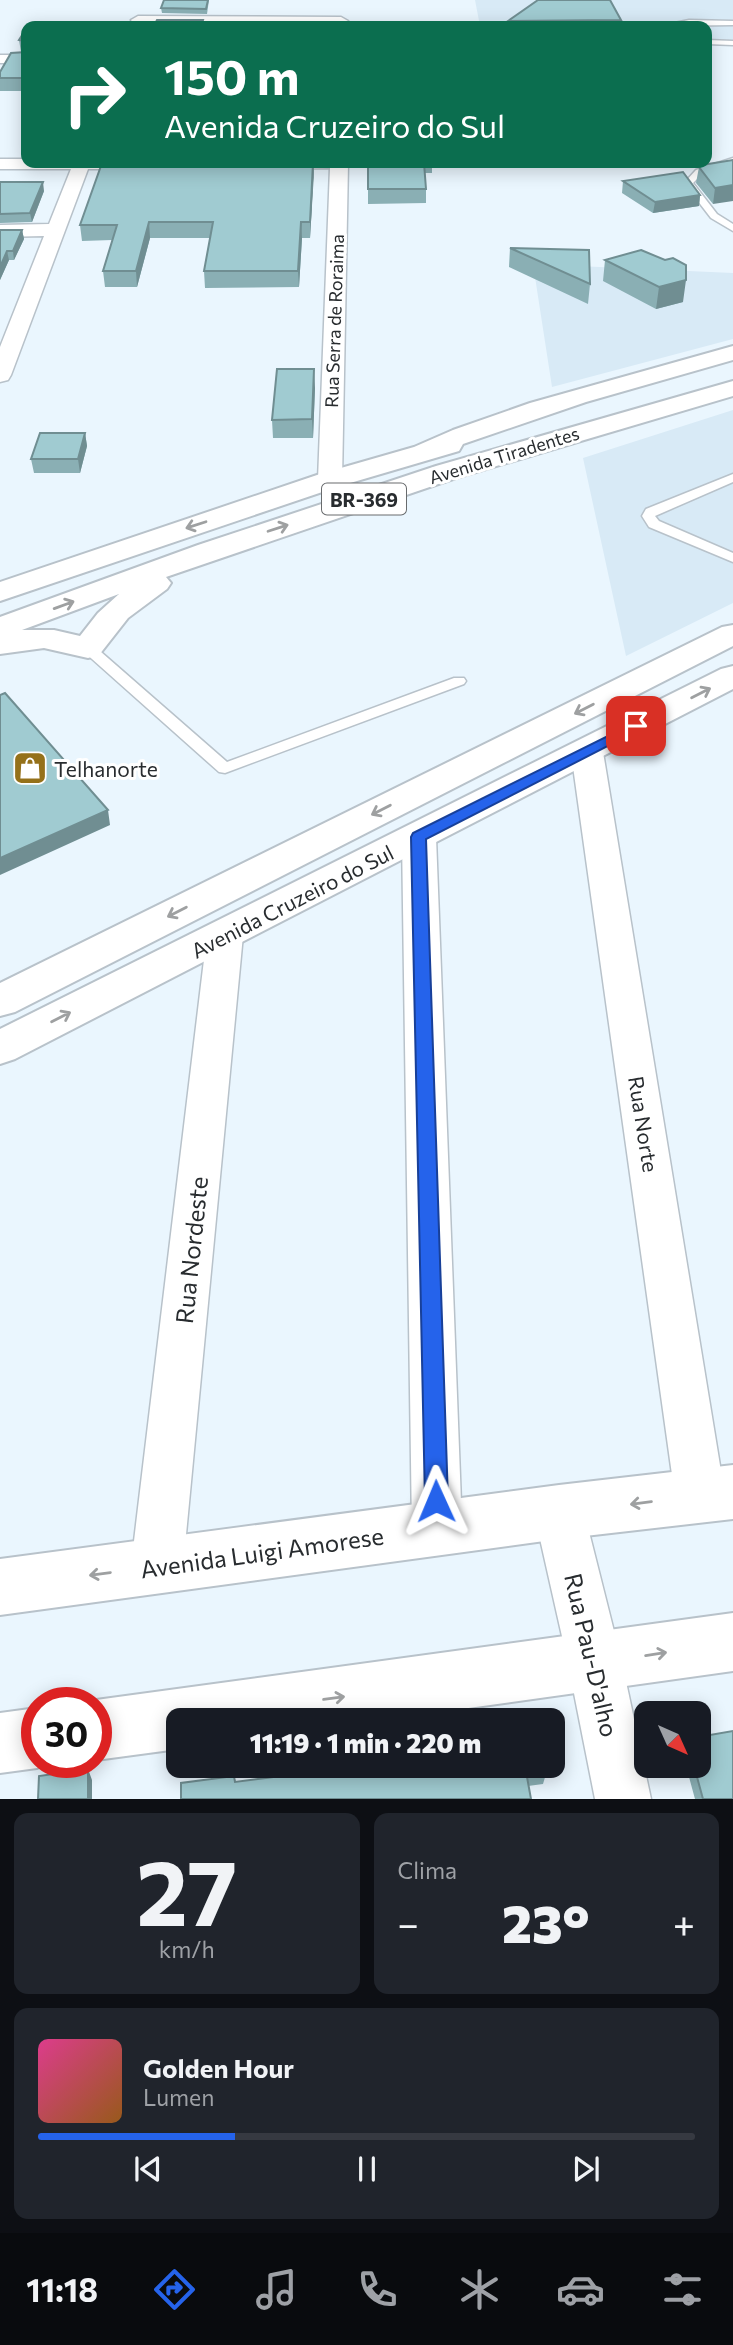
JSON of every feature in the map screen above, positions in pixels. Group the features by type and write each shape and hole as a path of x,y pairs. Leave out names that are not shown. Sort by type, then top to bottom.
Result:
{"main road":[{"path":"410,456 502,420 632,379 733,353"},
{"name":"Avenida Tiradentes","path":"0,592 330,480 410,456 733,371"},
{"name":"Avenida Tiradentes","path":"0,628 208,551 446,472 733,388"},
{"path":"446,472 621,434 733,404"},
{"path":"0,644 56,638 88,648 106,622 131,598 208,551"},
{"name":"Avenida Cruzeiro do Sul","path":"0,1001 733,634"},
{"name":"Avenida Cruzeiro do Sul","path":"0,1048 733,676"},
{"name":"Avenida Luigi Amorese","path":"0,1587 559,1512 717,1494"},
{"path":"112,1728 733,1642"},
{"path":"0,1743 21,1740"}],"street":[{"path":"138,19 261,15 341,19"},
{"path":"1,61 21,59"},
{"path":"0,164 21,164"},
{"path":"2,364 80,168"},
{"name":"Rua Serra de Roraima","path":"330,480 339,168"},
{"path":"0,231 56,230"},
{"path":"0,310 26,309"},
{"name":"Rua Norte","path":"587,752 717,1494"},
{"path":"419,837 437,1529"},
{"name":"Rua Nordeste","path":"157,1566 225,935"},
{"name":"Rua Pau-D'alho","path":"559,1512 595,1663 623,1799"}],"lane":[{"path":"712,23 733,23"},
{"path":"712,43 733,43"},
{"path":"733,162 699,173 688,183 714,216 733,228"},
{"path":"733,478 648,516 654,524 733,558"},
{"path":"88,648 225,768 459,681"}],"shaded area":[{"path":"475,0 733,0 733,44 712,44 712,21 479,21"},
{"path":"533,264 733,273 733,339 552,387"},
{"path":"733,410 733,603 626,656 583,458"}],"building":[{"path":"164,0 208,0 206,9 161,8"},
{"path":"538,0 610,0 621,20 508,21"},
{"path":"157,20 203,20 203,21"},
{"path":"21,52 21,78 0,78 0,72 11,53"},
{"path":"733,160 733,185 715,188 700,168 712,168 712,163"},
{"path":"100,168 313,168 310,222 301,222 298,271 204,271 213,222 149,222 136,271 103,271 117,225 80,225"},
{"path":"368,168 424,168 426,189 368,189"},
{"path":"683,172 700,195 655,202 623,181"},
{"path":"0,182 43,182 30,213 0,214"},
{"path":"0,230 22,230 13,251 7,251 0,267"},
{"path":"510,248 589,250 590,284"},
{"path":"641,250 665,260 673,258 686,265 686,280 659,287 605,260"},
{"path":"277,369 314,369 312,419 272,420"},
{"path":"40,433 85,433 78,459 31,459"},
{"name":"Telhanorte","path":"5,693 108,810 0,858 0,695"},
{"path":"733,1731 733,1799 703,1799 697,1778 711,1778 711,1735"},
{"path":"39,1778 88,1778 88,1799 38,1799"},
{"path":"219,1778 234,1778 235,1782 266,1778 527,1778 531,1799 181,1799 181,1783"}],"place":[{"name":"Telhanorte","path":"30,768"}],"route":[{"path":"436,1501 419,837 636,726"}]}
